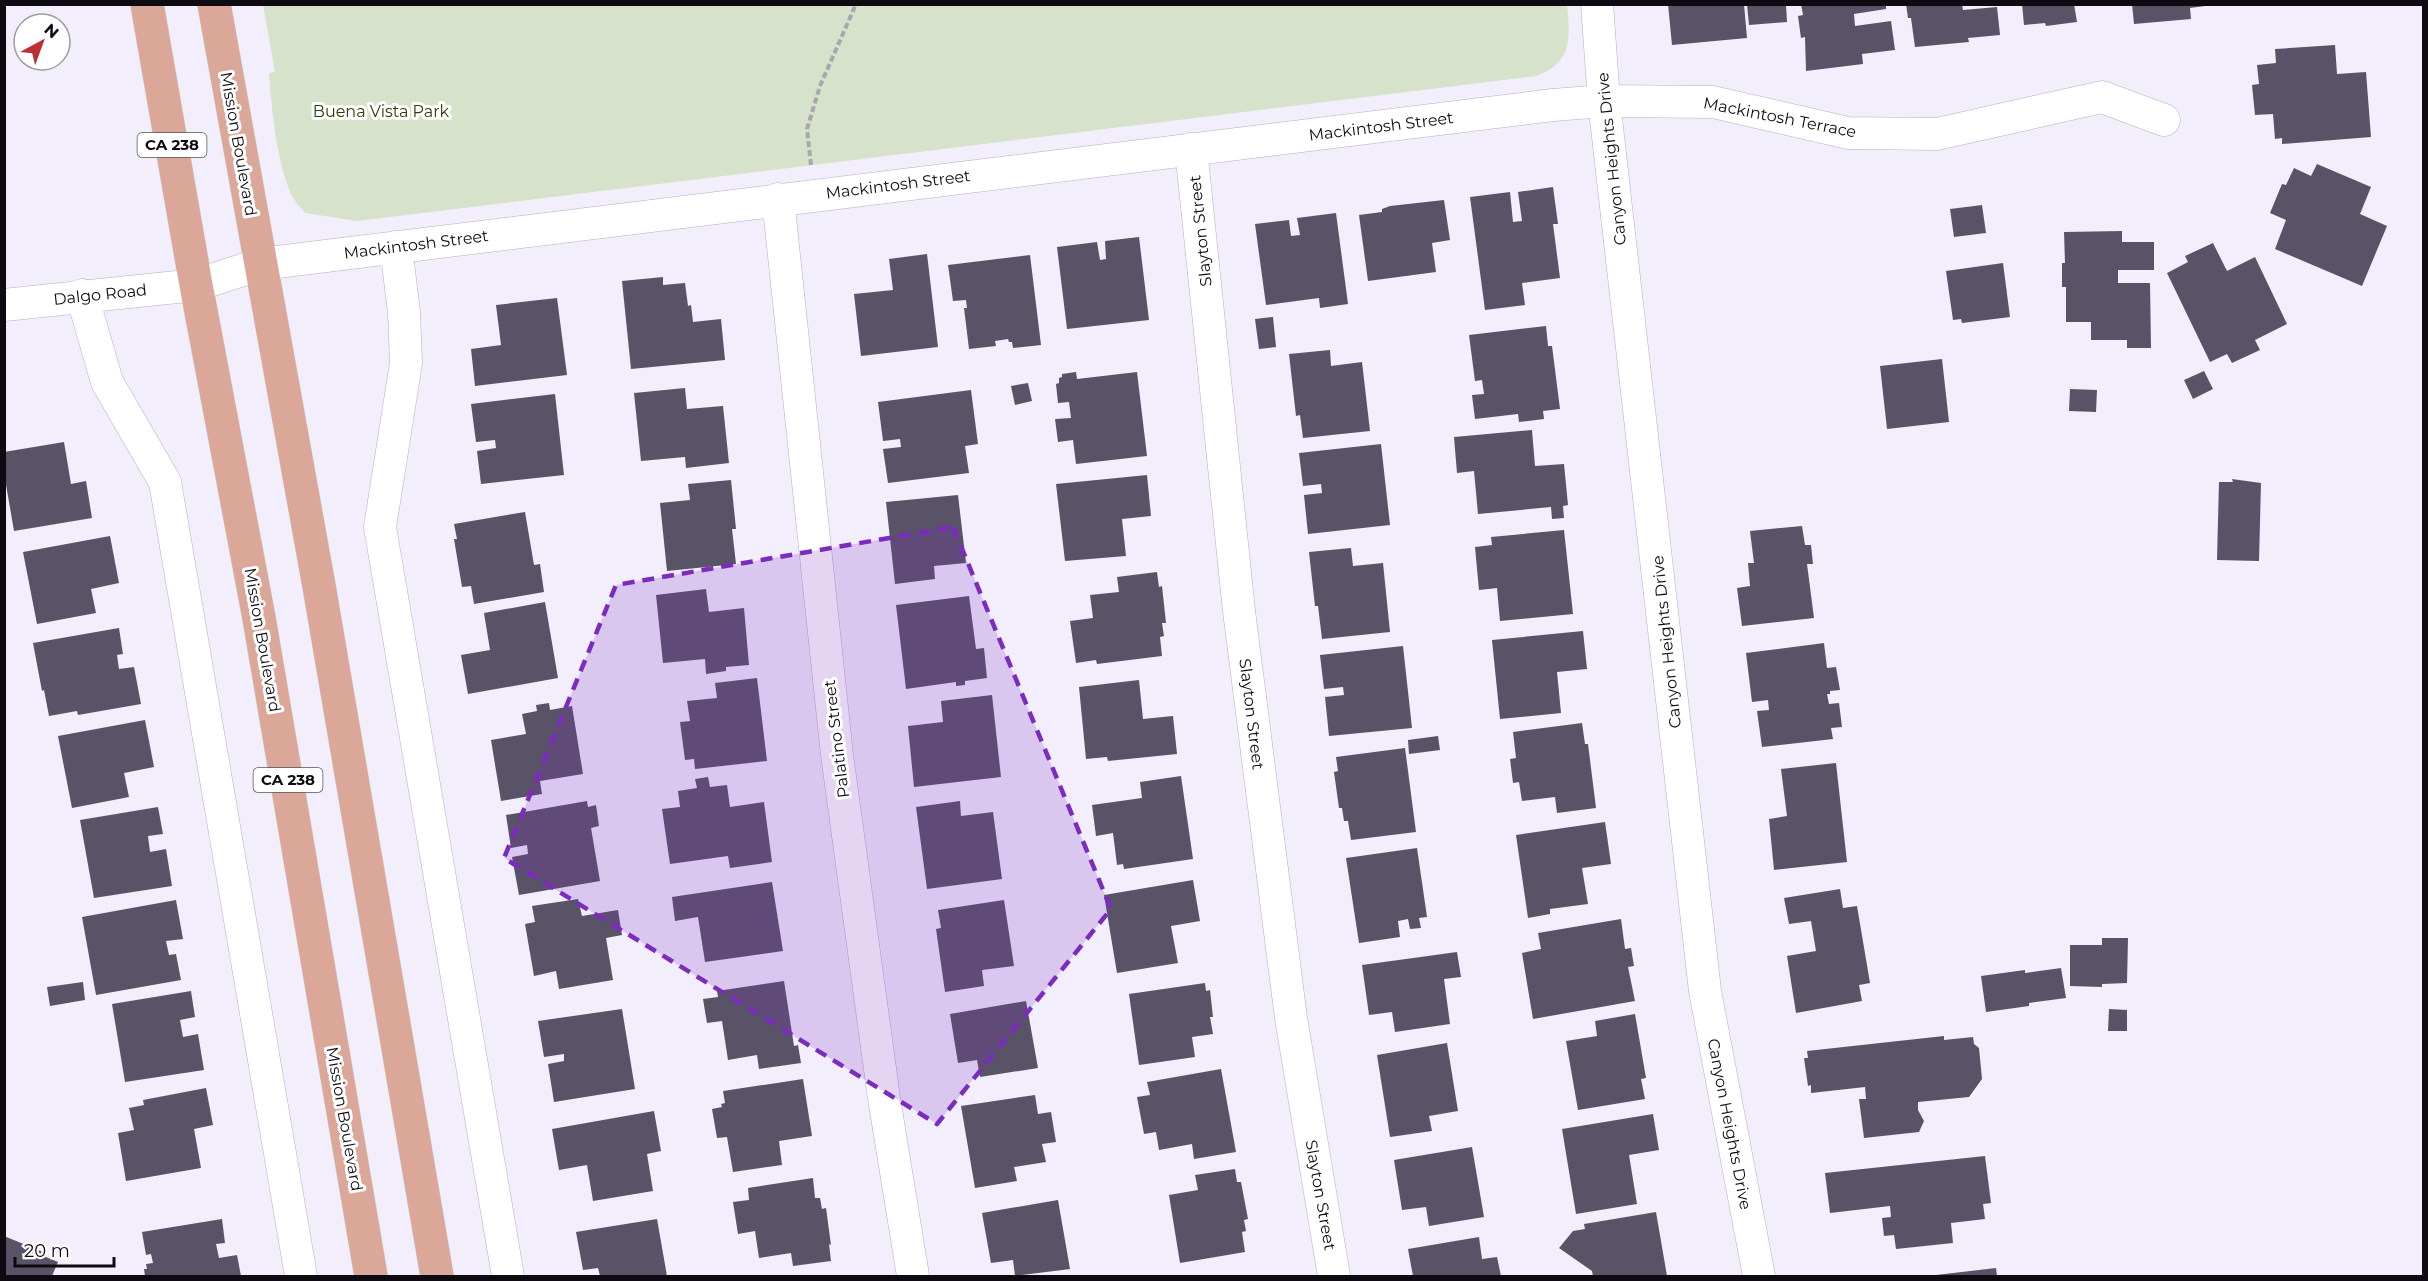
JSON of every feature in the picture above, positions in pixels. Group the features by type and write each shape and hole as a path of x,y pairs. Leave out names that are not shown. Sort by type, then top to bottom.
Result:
{"main road":[{"name":"Mission Boulevard","path":"147,4 196,285 259,618 371,1276"},
{"name":"Mission Boulevard","path":"214,4 324,609 437,1276"}],"street":[{"name":"Canyon Heights Drive","path":"1597,4 1604,101 1705,991 1759,1276"},
{"name":"Mackintosh Terrace","path":"1604,101 1713,102 1848,133 1937,134 2102,97 2164,120"},
{"name":"Mackintosh Street","path":"196,285 261,264 814,194 1553,105 1604,101"},
{"name":"Slayton Street","path":"1191,149 1239,611 1290,1018 1334,1276"},
{"name":"Palatino Street","path":"778,199 837,755 884,1098 914,1276"},
{"path":"396,247 404,312 405,363 380,527 508,1276"},
{"name":"Dalgo Road","path":"4,305 196,285"},
{"path":"82,296 107,382 165,482 302,1276"}],"path":[{"path":"814,194 807,129 820,86 856,4"}],"highlighted area":[{"path":"953,527 1111,909 937,1124 504,858 616,585"}],"green space":[{"name":"Buena Vista Park","path":"263,5 1567,5 1569,28 1567,48 1557,64 1536,76 357,221 305,213 291,194 276,135 269,73 275,72"}],"building":[{"path":"1668,4 1744,4 1747,38 1672,45"},
{"path":"1801,4 1886,4 1886,9 1854,14 1855,26 1891,21 1895,50 1862,54 1863,64 1806,71 1805,37 1801,38 1798,16 1803,15"},
{"path":"1906,4 1962,4 1963,10 1997,7 2000,35 1968,38 1969,42 1915,47 1911,18 1908,18"},
{"path":"2022,4 2074,4 2077,22 2046,26 2045,23 2024,25"},
{"path":"2132,4 2205,4 2205,6 2190,8 2191,19 2134,24"},
{"path":"1747,5 1786,5 1787,22 1749,25"},
{"path":"2335,45 2337,74 2366,72 2371,137 2282,144 2282,138 2275,139 2273,114 2255,115 2252,85 2259,84 2257,65 2276,63 2275,49"},
{"path":"2317,164 2371,187 2360,214 2387,226 2362,286 2275,249 2286,220 2270,213 2282,184 2286,185 2294,168 2311,176"},
{"path":"1553,187 1558,224 1553,224 1560,278 1522,283 1525,305 1485,310 1470,197 1510,192 1513,222 1522,221 1518,192"},
{"path":"1444,200 1450,240 1432,243 1436,272 1368,281 1359,215 1382,212 1382,209 1390,206"},
{"path":"1982,205 1986,233 1954,237 1950,209"},
{"path":"1336,213 1348,304 1320,308 1319,298 1266,305 1255,224 1289,220 1291,236 1300,235 1297,218"},
{"path":"2122,231 2122,242 2154,242 2154,270 2118,270 2118,283 2150,283 2151,348 2127,348 2127,340 2091,340 2091,322 2066,322 2066,287 2062,287 2062,263 2065,263 2064,232"},
{"path":"1139,237 1149,320 1067,329 1057,247 1097,242 1100,260 1106,259 1105,241"},
{"path":"2213,243 2227,271 2255,257 2287,324 2255,340 2260,350 2232,363 2227,354 2210,362 2167,273 2188,262 2185,256"},
{"path":"927,254 938,347 861,356 854,294 893,290 889,259"},
{"path":"1030,255 1041,345 1013,348 1012,342 1008,339 995,341 996,346 969,349 964,308 967,308 966,300 953,301 948,265"},
{"path":"2003,263 2010,317 1962,323 1961,319 1953,320 1946,271"},
{"path":"663,277 663,285 685,283 693,322 721,319 725,360 631,369 622,281"},
{"path":"557,298 567,375 475,386 471,349 501,345 496,305"},
{"path":"1273,317 1276,347 1259,349 1255,319"},
{"path":"1546,326 1548,346 1552,346 1560,409 1543,411 1544,419 1519,422 1518,414 1475,419 1472,395 1484,394 1482,380 1475,381 1469,335"},
{"path":"1330,350 1331,366 1362,362 1370,431 1303,438 1300,415 1296,416 1289,354"},
{"path":"1942,359 1949,422 1887,429 1880,366"},
{"path":"2204,371 2213,389 2193,399 2184,380"},
{"path":"1076,372 1077,379 1137,372 1147,456 1076,464 1073,440 1058,442 1055,419 1071,418 1069,402 1058,403 1056,384 1059,383 1062,374"},
{"path":"1028,383 1032,401 1015,405 1011,386"},
{"path":"685,388 687,409 723,406 729,463 686,468 685,457 641,461 634,393"},
{"path":"2070,389 2097,390 2096,412 2069,411"},
{"path":"971,390 978,444 965,446 969,473 888,483 883,449 901,447 900,439 883,441 878,402"},
{"path":"555,394 564,475 481,484 477,451 496,448 495,440 476,442 471,404"},
{"path":"1532,430 1535,466 1564,464 1568,505 1563,506 1564,518 1552,519 1551,507 1478,514 1474,471 1457,473 1454,437"},
{"path":"64,442 71,484 86,481 92,518 14,531 4,473 4,452"},
{"path":"1381,444 1390,525 1308,534 1304,495 1322,493 1321,484 1303,486 1299,453"},
{"path":"1147,475 1151,516 1122,519 1126,556 1065,561 1056,484"},
{"path":"2232,479 2261,483 2259,561 2217,560 2219,482 2233,482"},
{"path":"731,480 736,529 732,529 736,564 667,571 660,503 690,500 688,484"},
{"path":"958,495 966,563 934,566 935,579 895,584 886,502"},
{"path":"525,512 534,565 540,564 544,592 474,604 471,586 462,587 454,539 457,539 454,524"},
{"path":"1802,526 1805,545 1811,545 1813,564 1807,564 1814,618 1742,626 1737,588 1750,586 1748,563 1754,563 1750,531"},
{"path":"1564,530 1573,614 1500,621 1497,588 1479,590 1475,547 1492,545 1491,537"},
{"path":"110,536 119,583 91,589 96,613 37,624 23,552"},
{"path":"1351,548 1353,566 1383,563 1390,632 1322,639 1318,606 1315,606 1309,552"},
{"path":"1157,572 1159,587 1162,586 1166,623 1162,623 1164,636 1160,637 1162,656 1097,664 1096,660 1076,663 1070,621 1093,618 1090,595 1119,592 1117,577"},
{"path":"706,589 709,612 744,608 749,665 726,667 726,671 706,674 705,659 663,663 656,595"},
{"path":"969,596 976,649 984,648 987,678 965,681 965,685 956,686 956,682 906,689 896,605"},
{"path":"545,602 558,678 468,694 461,655 490,650 484,613"},
{"path":"119,628 123,654 117,655 119,669 134,667 141,704 78,715 77,711 49,716 33,643"},
{"path":"1583,631 1587,669 1557,672 1561,713 1500,719 1492,640"},
{"path":"1824,643 1827,668 1836,667 1840,690 1830,691 1830,694 1827,694 1829,704 1839,703 1842,727 1831,728 1833,739 1762,747 1757,711 1769,710 1768,700 1752,702 1746,653"},
{"path":"1403,646 1412,728 1329,736 1325,697 1344,695 1343,687 1324,689 1320,655"},
{"path":"757,678 767,761 695,769 694,759 685,760 680,722 690,721 687,701 717,698 715,683"},
{"path":"1139,680 1143,719 1173,716 1177,754 1108,761 1107,757 1086,759 1079,687"},
{"path":"992,695 1001,777 914,787 908,726 943,722 941,701"},
{"path":"549,703 550,710 572,706 583,774 540,781 542,794 501,801 491,740 526,734 522,714 537,711 536,705"},
{"path":"145,720 154,767 124,773 129,797 72,808 58,736"},
{"path":"1582,723 1585,744 1588,744 1596,808 1557,813 1555,797 1522,801 1519,782 1513,783 1510,759 1516,758 1513,732"},
{"path":"1438,736 1440,750 1409,754 1408,740"},
{"path":"1405,748 1416,832 1351,840 1348,821 1344,821 1342,808 1339,808 1334,772 1338,771 1336,757"},
{"path":"1836,763 1847,862 1774,870 1769,819 1787,816 1781,769"},
{"path":"1181,776 1193,859 1124,869 1123,864 1117,865 1113,833 1096,836 1092,805 1142,798 1140,782"},
{"path":"708,777 710,787 727,785 730,807 764,802 772,862 730,868 728,856 670,864 662,809 680,807 678,791 697,788 695,779"},
{"path":"587,801 588,807 596,805 599,826 591,828 600,881 519,895 512,857 528,854 527,845 511,848 506,815"},
{"path":"960,801 961,816 993,812 1002,879 927,889 916,807"},
{"path":"158,807 163,834 148,836 150,852 166,849 172,886 94,898 80,820"},
{"path":"1605,822 1611,864 1582,868 1588,904 1550,909 1550,914 1528,918 1516,835"},
{"path":"1417,848 1427,917 1419,918 1421,928 1410,929 1408,919 1398,921 1400,937 1359,943 1346,858"},
{"path":"1193,880 1200,921 1171,926 1178,963 1117,973 1104,895"},
{"path":"772,882 783,951 705,962 698,917 675,921 672,897"},
{"path":"1840,889 1843,908 1857,906 1870,983 1859,985 1862,1001 1796,1013 1787,956 1816,951 1811,921 1789,924 1784,898"},
{"path":"578,899 582,916 618,910 622,935 606,938 613,980 559,989 556,971 534,976 525,924 535,922 532,906"},
{"path":"176,900 183,939 166,941 169,955 176,954 181,980 96,995 82,917"},
{"path":"1004,900 1014,966 982,970 984,986 945,992 936,929 941,928 938,910"},
{"path":"1621,919 1625,949 1631,948 1634,966 1628,967 1635,1001 1533,1019 1522,953 1541,949 1538,933"},
{"path":"2102,938 2128,938 2127,983 2102,984 2102,987 2070,986 2070,945 2102,945"},
{"path":"1457,952 1461,977 1444,979 1450,1024 1395,1032 1392,1012 1369,1015 1362,965"},
{"path":"2061,968 2066,998 1986,1012 1981,976"},
{"path":"784,981 794,1046 798,1045 801,1063 759,1069 757,1055 728,1060 722,1021 707,1023 703,999 718,997 717,991"},
{"path":"83,982 85,1000 50,1006 47,987"},
{"path":"1205,983 1206,991 1210,990 1213,1017 1210,1017 1213,1034 1192,1037 1195,1057 1139,1065 1129,994"},
{"path":"191,991 195,1017 180,1020 183,1037 198,1034 204,1070 125,1082 112,1004"},
{"path":"1026,1001 1038,1068 980,1077 977,1060 958,1063 950,1014"},
{"path":"622,1009 635,1089 554,1102 548,1064 564,1061 564,1054 544,1057 538,1021"},
{"path":"2109,1009 2127,1010 2127,1031 2108,1031"},
{"path":"1635,1014 1646,1078 1641,1079 1645,1099 1578,1110 1566,1041 1597,1036 1595,1021"},
{"path":"1944,1036 1944,1040 1973,1037 1974,1044 1979,1048 1982,1079 1969,1097 1918,1102 1918,1110 1924,1121 1919,1132 1864,1138 1859,1099 1866,1099 1865,1087 1811,1093 1811,1085 1808,1086 1804,1058 1808,1058 1807,1051"},
{"path":"1447,1043 1458,1111 1429,1116 1432,1131 1390,1137 1377,1055"},
{"path":"1221,1069 1236,1152 1194,1159 1192,1144 1159,1150 1156,1132 1144,1134 1137,1097 1150,1095 1147,1082"},
{"path":"803,1079 812,1136 779,1141 782,1165 733,1172 727,1137 717,1138 712,1109 722,1107 721,1104 725,1103 723,1091"},
{"path":"206,1088 213,1125 194,1129 201,1168 126,1181 118,1133 134,1130 129,1108 144,1105 143,1100"},
{"path":"1035,1095 1038,1114 1051,1112 1056,1142 1042,1144 1046,1162 1014,1167 1017,1181 975,1188 961,1106"},
{"path":"654,1111 661,1151 647,1154 653,1191 593,1201 587,1165 559,1170 552,1129"},
{"path":"1653,1114 1659,1150 1629,1155 1637,1204 1576,1214 1562,1129"},
{"path":"1472,1147 1484,1217 1429,1226 1426,1207 1402,1210 1394,1160"},
{"path":"1985,1156 1991,1203 1983,1204 1985,1219 1951,1223 1953,1243 1896,1249 1894,1235 1884,1236 1882,1218 1891,1217 1890,1206 1830,1213 1825,1173"},
{"path":"1235,1169 1237,1182 1241,1182 1248,1219 1244,1220 1246,1231 1242,1232 1245,1252 1180,1263 1169,1195 1198,1190 1195,1175"},
{"path":"813,1178 815,1198 820,1198 822,1209 826,1208 831,1261 793,1266 791,1253 759,1258 755,1231 738,1234 733,1202 749,1200 748,1188"},
{"path":"1058,1200 1070,1269 1015,1276 1013,1260 991,1263 982,1213"},
{"path":"1656,1212 1667,1276 1593,1276 1592,1271 1559,1248 1573,1231 1585,1229 1584,1224"},
{"path":"222,1219 225,1243 216,1244 219,1258 237,1255 241,1276 145,1276 146,1264 153,1263 151,1254 146,1255 142,1232"},
{"path":"657,1219 667,1276 600,1276 598,1268 583,1270 576,1232"},
{"path":"4,1236 43,1252 41,1255 58,1262 52,1276 4,1276"},
{"path":"1479,1237 1482,1259 1497,1257 1501,1276 1413,1276 1408,1249"},
{"path":"1996,1268 1997,1276 1936,1276 1936,1275"}]}
